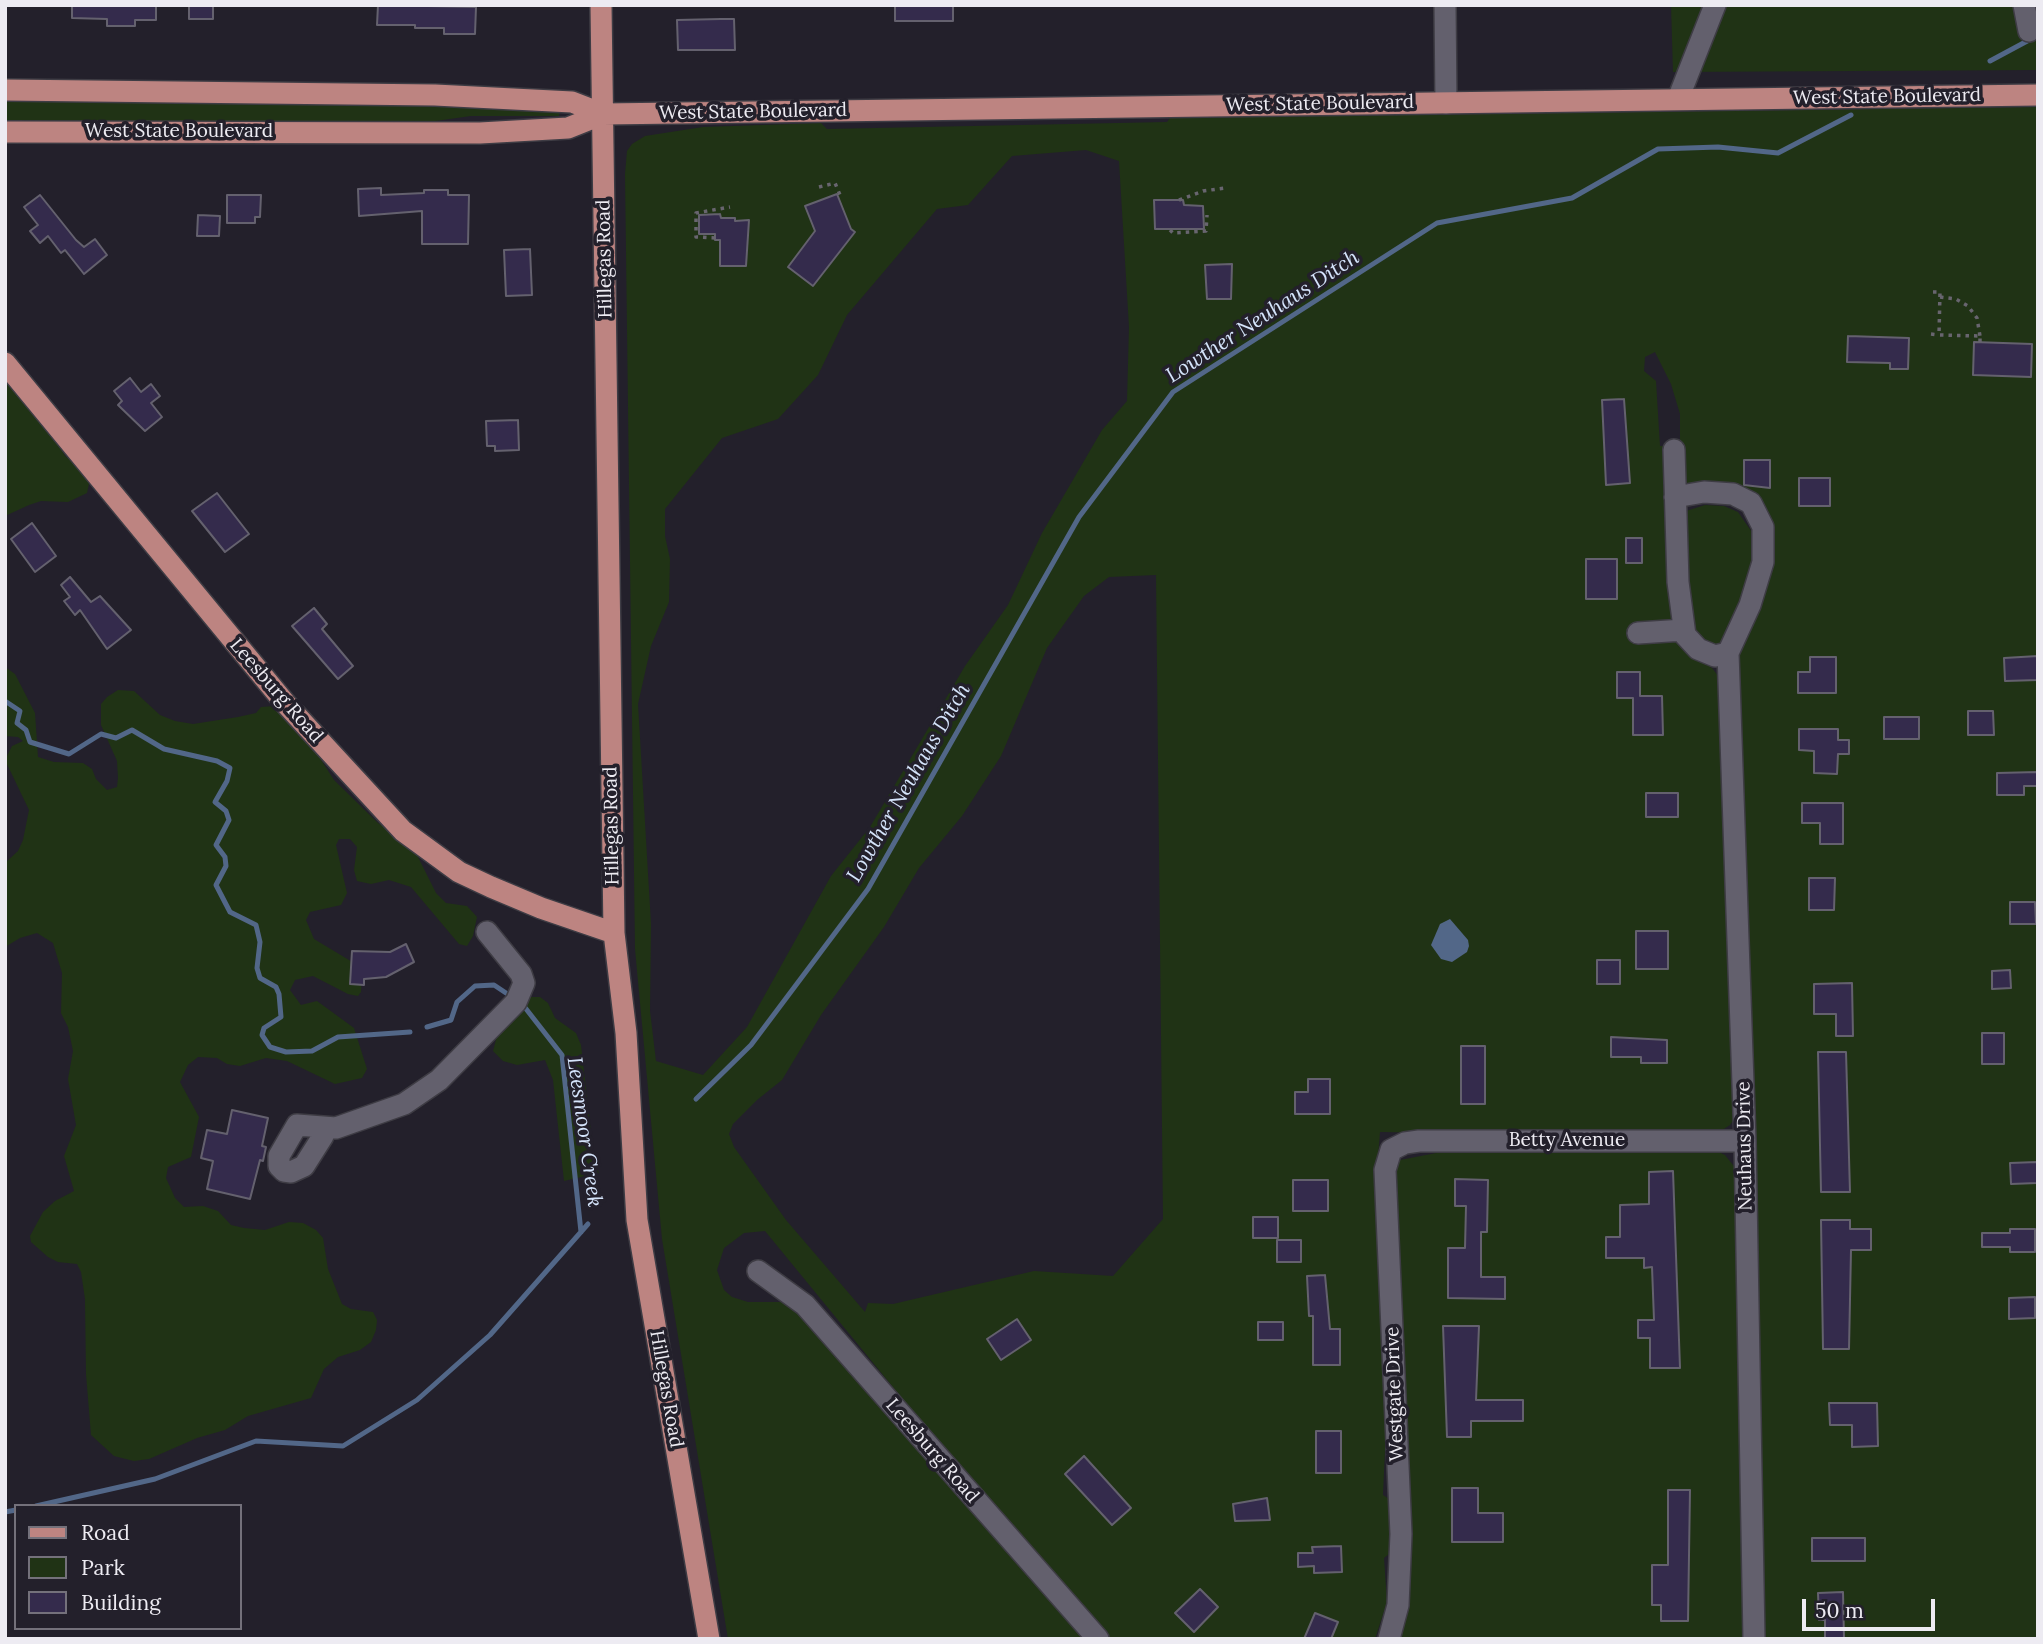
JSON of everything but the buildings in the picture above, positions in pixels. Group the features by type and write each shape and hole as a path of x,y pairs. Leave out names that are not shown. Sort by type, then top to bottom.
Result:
{"main road":[{"name":"Hillegas Road","path":"601,5 614,933 626,1033 637,1220 709,1639"},
{"name":"West State Boulevard","path":"5,90 435,95 572,103 603,114 2038,95"},
{"name":"West State Boulevard","path":"5,132 469,134 568,128 603,114"},
{"name":"Leesburg Road","path":"5,363 247,658 403,831 459,872 541,908 614,933"}],"street":[{"path":"1445,5 1446,103"},
{"path":"1678,100 1715,5"},
{"path":"2024,5 2029,31"},
{"path":"1674,450 1684,630 1698,649 1715,656 1728,653"},
{"name":"Neuhaus Drive","path":"1675,497 1704,492 1733,494 1751,503 1763,527 1763,562 1750,605 1728,653 1745,1141 1754,1639"},
{"path":"1638,633 1684,630"},
{"path":"323,1136 304,1166 291,1172 284,1171 279,1166 279,1156 297,1125 336,1128 404,1104 439,1080 516,1002 524,983 521,974 487,932"},
{"name":"Betty Avenue","path":"1391,1150 1405,1143 1419,1141 1745,1141"},
{"name":"Westgate Drive","path":"1389,1639 1398,1605 1401,1534 1385,1171 1391,1150"},
{"name":"Leesburg Road","path":"758,1271 805,1304 1098,1639"}],"path":[{"path":"818,187 835,183 840,195"},
{"path":"1179,200 1203,191 1225,188"},
{"path":"715,238 696,237 696,213 730,207"},
{"path":"1170,230 1173,233 1206,232 1208,215"},
{"path":"1933,292 1940,292 1939,335"},
{"path":"1931,334 1980,339 1978,318 1968,306 1956,299 1940,297"}],"green space":[{"path":"1671,5 2038,5 2038,70 1673,72"},
{"path":"5,97 383,101 560,111 559,116 471,116 400,126 5,126"},
{"path":"2038,107 2038,1639 1762,1639 1736,660 1765,559 1743,505 1680,489 1680,414 1671,384 1655,352 1645,357 1644,371 1656,381 1660,446 1667,446 1665,496 1700,660 1712,668 1726,686 1736,1116 1730,1125 1719,1132 1714,1150 1725,1155 1737,1170 1747,1639 1400,1639 1407,1540 1384,1558 1387,1602 1375,1639 1111,1639 947,1453 765,1231 744,1233 724,1248 717,1270 724,1290 732,1297 748,1302 781,1302 795,1310 1085,1639 728,1639 662,1239 635,949 625,174 627,151 632,144 645,136 703,127 821,123 827,129 1167,122 1170,118","holes":["1086,150 1119,161 1129,327 1127,401 1102,430 1042,533 1008,605 965,666 870,827 831,876 747,1027 703,1075 656,1061 650,1011 651,924 638,704 651,646 669,602 670,559 665,536 665,509 722,438 778,419 818,375 847,315 937,209 968,205 1012,156","1156,575 1163,1219 1113,1276 1034,1271 893,1304 868,1303 865,1312 786,1220 734,1147 729,1134 733,1124 782,1080 821,1015 884,927 919,868 962,816 1001,756 1047,648 1084,596 1109,577","1380,1132 1442,1133 1457,1149 1400,1160 1376,1184","1385,1449 1395,1453 1397,1504 1383,1495"]},
{"path":"5,369 51,431 65,456 84,471 89,484 87,493 68,502 41,501 5,516"},
{"path":"1705,505 1724,506 1738,512 1756,538 1751,587 1726,641 1717,645 1707,645 1691,630 1683,512"},
{"path":"5,667 15,674 35,713 38,757 54,762 83,763 92,769 96,779 107,790 117,787 117,761 101,725 101,704 118,690 134,691 160,715 193,724 238,717 256,713 261,707 275,706 309,741 334,780 378,823 413,847 436,893 446,903 467,906 477,917 473,936 467,946 459,944 411,887 389,880 371,884 357,881 354,870 357,847 350,839 339,839 336,845 347,893 341,905 310,912 306,920 314,939 359,966 362,973 361,992 358,996 348,994 313,976 295,980 290,990 301,1005 317,1001 354,1028 367,1069 362,1078 335,1084 287,1061 266,1058 240,1066 227,1064 217,1058 198,1057 188,1065 180,1082 199,1117 191,1157 168,1167 166,1178 175,1198 184,1207 203,1206 218,1211 231,1225 244,1228 265,1230 289,1222 303,1223 316,1230 323,1238 328,1269 342,1304 351,1309 373,1312 377,1320 371,1342 360,1350 338,1357 324,1369 311,1398 248,1416 225,1430 197,1438 149,1459 134,1461 114,1456 91,1435 86,1374 85,1299 81,1272 77,1264 58,1262 31,1242 30,1236 43,1212 55,1201 74,1191 64,1156 76,1125 68,1079 73,1051 68,1027 61,1013 62,973 53,943 37,933 20,938 5,947 5,863 18,851 23,840 29,810 5,760 12,746 23,741 18,737 5,736"},
{"path":"530,997 540,997 548,1003 555,1018 576,1033 581,1045 592,1141 590,1157 599,1173 564,1181 553,1080 545,1060 517,1065 503,1061 493,1051 497,1036"}],"water":[{"path":"1450,919 1468,940 1469,946 1467,952 1452,962 1441,959 1431,945 1440,924"}],"waterway":[{"name":"Lowther Neuhaus Ditch","path":"1990,61 2031,39"},
{"name":"Lowther Neuhaus Ditch","path":"696,1099 751,1045 868,889 1079,517 1173,392 1437,223 1572,198 1658,149 1718,147 1778,153 1851,115"},
{"name":"Leesmoor Creek","path":"5,701 20,711 17,723 26,730 30,742 69,754 101,734 116,738 132,730 164,749 217,761 230,768 227,781 215,802 226,811 229,820 216,845 225,857 226,866 216,885 230,912 256,925 260,942 257,968 260,978 276,987 279,994 281,1017 264,1028 262,1035 270,1047 286,1052 312,1051 338,1037 410,1032"},
{"name":"Leesmoor Creek","path":"427,1027 451,1020 457,1002 475,986 494,985 509,995"},
{"name":"Leesmoor Creek","path":"523,1005 562,1055 581,1232"},
{"name":"Lowther Neuhaus Ditch","path":"45,1504 155,1479 256,1441 343,1446 417,1400 490,1335 588,1224"},
{"name":"Lowther Neuhaus Ditch","path":"5,1512 14,1510"}]}
